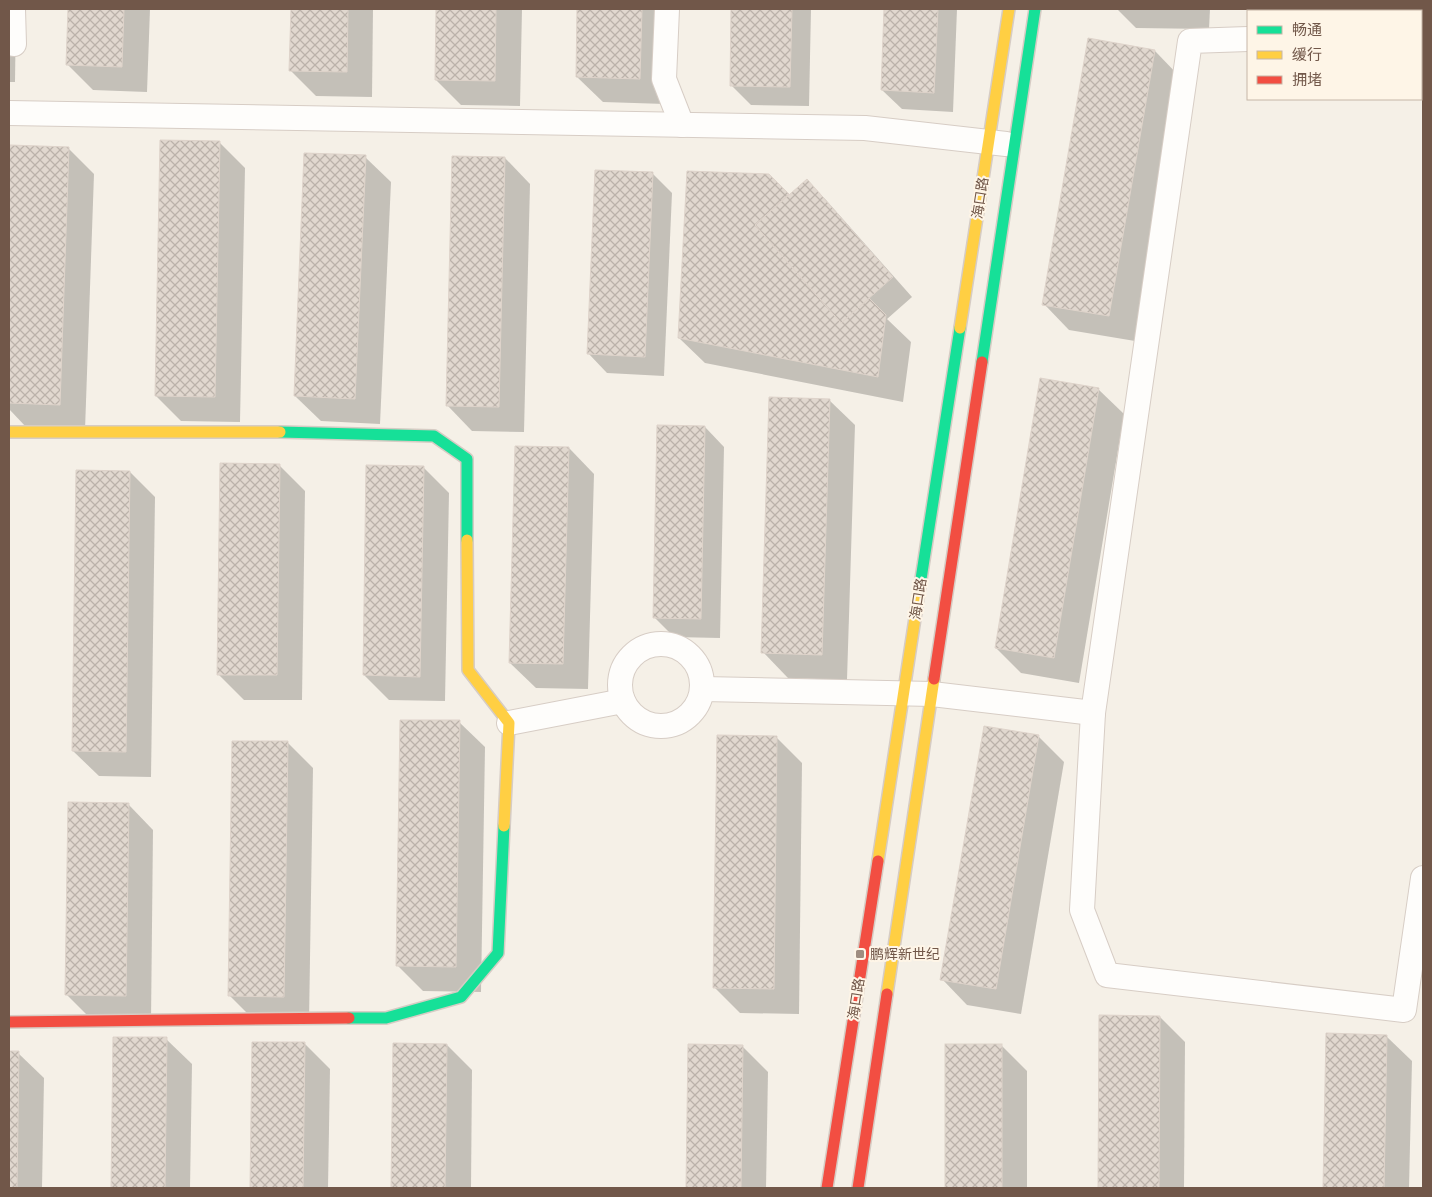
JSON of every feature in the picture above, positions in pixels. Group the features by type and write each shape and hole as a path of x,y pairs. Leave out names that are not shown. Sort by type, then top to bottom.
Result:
{"main road":[{"name":"海口路","path":"827,1188 1009,9"},
{"name":"海口路","path":"858,1188 1036,9"},
{"path":"9,432 245,431 434,436 467,458 468,670 509,723 498,953 461,997 386,1018 9,1022"}],"street":[{"path":"13,9 14,44"},
{"path":"667,9 664,79 682,125"},
{"path":"1247,39 1190,41 1093,713 1082,910 1107,976 1404,1010 1423,878"},
{"path":"9,114 865,128 1015,146"},
{"path":"662,643 676,646 687,653 696,663 702,676 703,689 699,702 691,714 680,722 668,726 654,726 641,721 631,713 623,701 620,688 622,674 627,662 637,652 649,645 662,643"},
{"path":"703,689 932,694 1093,713"},
{"path":"509,723 623,701"}],"building":[{"path":"68,9 124,9 122,67 66,65"},
{"path":"291,9 348,9 347,72 289,71"},
{"path":"436,9 496,9 495,81 435,80"},
{"path":"577,9 642,9 640,79 576,77"},
{"path":"731,9 792,9 790,87 730,86"},
{"path":"884,9 938,9 934,93 881,90"},
{"path":"1423,9 1423,46 1422,10 1350,10"},
{"path":"1088,38 1155,50 1109,316 1042,305"},
{"path":"160,140 220,141 215,397 155,396"},
{"path":"9,145 69,147 60,405 9,403"},
{"path":"304,153 366,155 355,399 294,396"},
{"path":"452,156 505,157 499,407 446,406"},
{"path":"595,170 653,172 645,357 587,354"},
{"path":"687,171 769,174 789,194 755,225 841,323 869,298 886,315 878,377 678,338"},
{"path":"807,179 893,277 841,323 755,225"},
{"path":"1040,378 1099,388 1054,658 995,648"},
{"path":"769,397 830,399 822,655 761,653"},
{"path":"657,425 705,426 701,619 653,618"},
{"path":"515,446 569,447 563,664 509,663"},
{"path":"220,463 280,464 277,675 217,675"},
{"path":"366,465 424,466 420,677 363,675"},
{"path":"76,470 130,471 126,752 72,751"},
{"path":"400,720 460,720 456,967 396,966"},
{"path":"984,726 1039,735 996,989 940,980"},
{"path":"717,735 777,736 774,989 713,988"},
{"path":"232,741 288,741 284,997 228,996"},
{"path":"68,802 129,803 126,996 65,995"},
{"path":"1099,1015 1160,1016 1159,1188 1098,1188"},
{"path":"1326,1033 1387,1035 1384,1188 1323,1188"},
{"path":"113,1037 167,1037 165,1188 111,1188"},
{"path":"252,1042 305,1042 303,1188 250,1188"},
{"path":"393,1043 447,1044 445,1188 391,1188"},
{"path":"688,1044 743,1045 741,1188 686,1188"},
{"path":"945,1044 1002,1044 1002,1188 945,1188"},
{"path":"9,1051 19,1051 17,1188 9,1188"}],"traffic: fast":[{"path":"982,362 1035,9"},
{"path":"919,592 960,328"},
{"path":"280,432 434,436 467,459 467,540"},
{"path":"349,1018 386,1018 461,997 498,953 504,826"}],"traffic: slow":[{"path":"960,328 1009,9"},
{"path":"9,432 280,432"},
{"path":"467,540 468,670 509,723 504,826"},
{"path":"878,861 919,592"},
{"path":"887,994 934,679"}],"traffic: jam":[{"path":"934,679 982,362"},
{"path":"827,1188 878,861"},
{"path":"858,1188 887,994"},
{"path":"9,1022 349,1018"}],"place":[{"name":"鹏辉新世纪","path":"860,954"}]}
